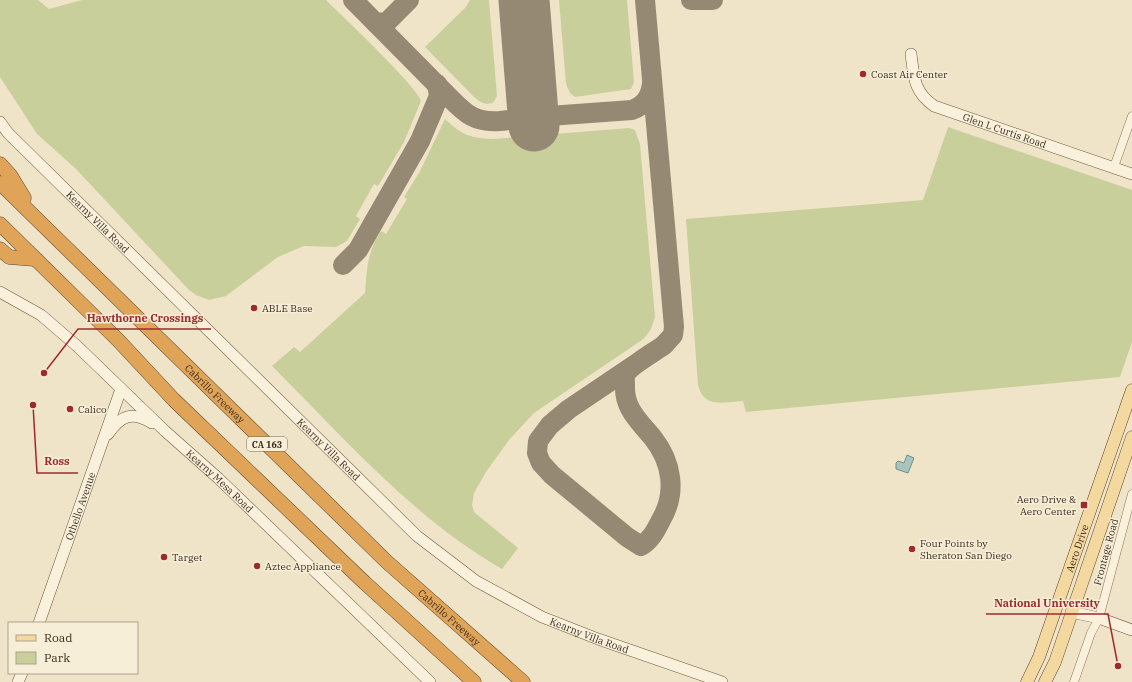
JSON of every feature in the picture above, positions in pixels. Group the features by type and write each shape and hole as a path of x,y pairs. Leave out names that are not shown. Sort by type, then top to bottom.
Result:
{"highway":[{"path":"0,164 10,176 36,217"},
{"name":"Cabrillo Freeway","path":"0,183 388,562 523,682"},
{"name":"CA 163","path":"0,224 118,340 180,406 365,583 474,682"},
{"path":"0,249 9,257 34,259"}],"main road":[{"name":"Glen L Curtis Road","path":"911,54 915,84 919,92 934,106 1132,174"},
{"name":"Kearny Villa Road","path":"0,122 8,133 245,368 417,536 448,561 476,581 542,617 598,639 722,682"},
{"name":"Kearny Mesa Road","path":"0,292 41,315 164,431 218,478 430,682"},
{"name":"Othello Avenue","path":"39,622 121,389"},
{"name":"Aero Drive","path":"1027,682 1039,657 1132,390"},
{"path":"98,451 112,427 119,420 126,417 134,416 142,418 164,431"},
{"name":"Aero Drive","path":"1045,682 1055,662 1132,438"},
{"path":"1071,612 1099,618 1132,630"}],"street":[{"path":"1114,167 1132,116"},
{"name":"Frontage Road","path":"1074,682 1091,633 1099,618 1132,494"},
{"path":"1056,608 1071,612"}],"green space":[{"path":"0,0 38,0 49,9 82,0 326,0 394,67 417,93 421,101 404,142 378,186 374,184 356,216 360,219 347,241 336,247 304,246 292,251 278,257 226,296 209,300 196,295 189,290 76,169 37,134 0,77"},
{"path":"470,0 489,0 497,96 493,103 488,104 476,99 425,47 466,7"},
{"path":"559,0 627,0 634,82 631,89 575,97 570,93 566,84"},
{"path":"445,119 456,129 467,135 478,138 493,139 629,128 635,130 640,144 655,317 654,321 649,332 642,340 534,413 509,440 486,472 474,493 472,505 474,512 518,548 502,569 470,549 409,501 353,448 272,366 294,347 300,352 365,293 368,261 376,239 381,231 386,234 407,199 404,197 420,171"},
{"path":"948,127 1132,190 1132,342 1120,377 746,412 743,401 722,403 710,401 705,398 698,385 686,219 923,200"}],"water":[{"path":"907,455 914,458 908,473 896,469 896,463 898,461 904,463"}],"taxiway":[{"path":"353,0 445,93"},
{"path":"376,23 387,22 409,0"},
{"path":"645,0 674,327 673,335 664,345"},
{"path":"691,0 713,0"},
{"path":"343,265 358,250 420,141 439,96 437,84"},
{"path":"445,93 469,115 482,120 500,121 522,118 531,108 532,96 539,112 549,116 632,110 644,103 650,93 652,84"},
{"path":"664,345 569,409 550,425 538,441 537,453 541,463 552,475 627,537 641,546 648,541 653,534 666,510 671,489 670,478 665,457 653,438 638,421 627,402 625,394 625,377 627,372 634,365 664,345"}],"runway":[{"path":"524,0 534,126"}],"place":[{"name":"Coast Air Center","path":"863,74"},
{"name":"ABLE Base","path":"254,308"},
{"name":"Hawthorne Crossings","path":"44,373"},
{"name":"Ross","path":"33,405"},
{"name":"Calico","path":"70,409"},
{"name":"Aero Drive & Aero Center","path":"1084,505"},
{"name":"Four Points by Sheraton San Diego","path":"912,549"},
{"name":"Target","path":"164,557"},
{"name":"Aztec Appliance","path":"257,566"},
{"name":"National University","path":"1118,666"}]}
